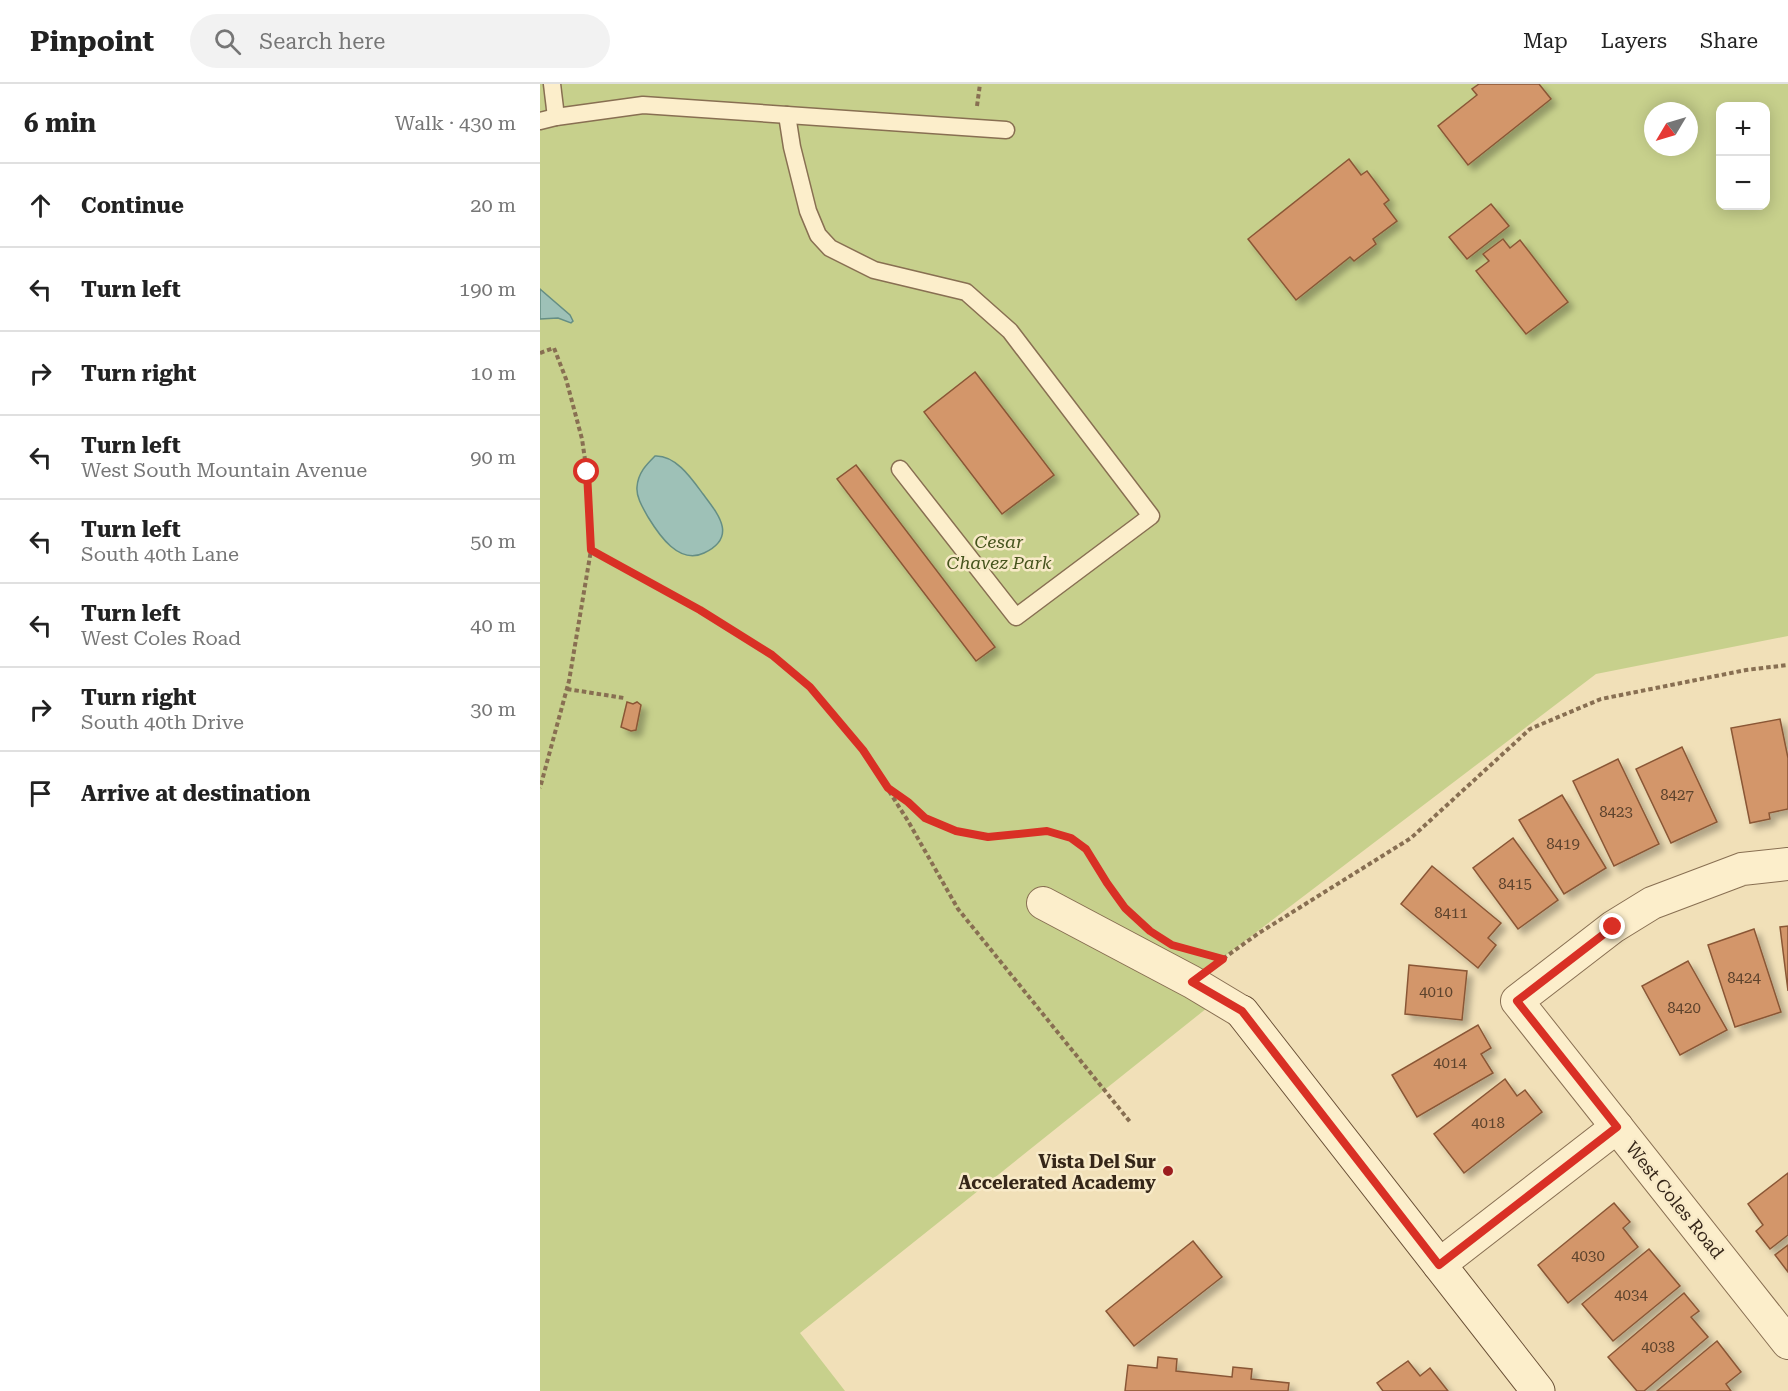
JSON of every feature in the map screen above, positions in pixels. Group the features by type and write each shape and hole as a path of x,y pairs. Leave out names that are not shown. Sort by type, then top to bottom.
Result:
{"street":[{"name":"West Coles Road","path":"1788,864 1742,869 1652,903 1613,927 1517,1001 1788,1342"},
{"path":"1043,903 1242,1011 1538,1391"},
{"path":"1439,1265 1617,1127"}],"lane":[{"path":"552,84 548,119 643,105 1006,130"},
{"path":"788,115 792,147 808,211 818,235 830,248 874,270 966,292 1010,331 1151,516 1016,617 900,469"}],"path":[{"path":"540,353 554,348 574,406 587,472 591,550 567,689 540,788"},
{"path":"591,550 700,610 772,655 810,687 863,750 888,788 958,909 1131,1123"},
{"path":"1192,982 1259,933 1411,838 1530,729 1601,699 1746,670 1788,665"},
{"path":"567,689 624,698"},
{"path":"888,788 925,818 956,831 988,837 1047,831 1071,838 1086,849 1107,883 1133,916"},
{"path":"1213,956 1223,959"}],"green space":[{"name":"Cesar Chavez Park","path":"540,84 1788,84 1788,636 1596,674 1192,981 1207,1008 800,1333 845,1391 540,1391"}],"water":[{"path":"540,289 570,315 573,321 571,323 558,318 540,319"},
{"path":"655,456 670,459 683,469 719,517 723,533 714,547 704,553 695,556 678,552 658,532 642,506 637,487 639,478"}],"building":[{"path":"1479,84 1539,84 1551,99 1468,165 1438,126 1477,95 1472,89"},
{"path":"1349,159 1361,175 1367,171 1389,200 1384,204 1397,221 1373,239 1376,244 1354,261 1350,257 1296,300 1248,239"},
{"path":"1491,204 1509,226 1467,259 1449,237"},
{"path":"1503,239 1510,248 1520,240 1568,302 1526,334 1476,271 1489,261 1483,254"},
{"path":"975,372 1054,475 1002,514 924,412"},
{"path":"856,465 995,647 976,661 837,479"},
{"path":"627,702 633,704 637,702 641,705 636,730 631,731 621,727"},
{"path":"1780,719 1788,758 1788,809 1769,813 1770,819 1750,823 1731,728"},
{"path":"1682,747 1717,822 1671,843 1636,769"},
{"path":"1618,759 1659,844 1614,866 1573,781"},
{"path":"1562,795 1606,868 1564,894 1519,820"},
{"path":"1513,838 1558,900 1518,929 1473,868"},
{"path":"1432,866 1501,923 1488,938 1496,945 1478,968 1401,904"},
{"path":"1788,926 1788,991 1780,927"},
{"path":"1754,929 1781,1012 1735,1027 1708,945"},
{"path":"1688,961 1727,1030 1680,1055 1642,986"},
{"path":"1409,965 1467,971 1462,1020 1405,1014"},
{"path":"1478,1025 1491,1048 1481,1054 1493,1073 1417,1117 1392,1075"},
{"path":"1505,1079 1517,1096 1525,1090 1542,1112 1464,1173 1434,1134"},
{"path":"1788,1173 1788,1235 1770,1249 1756,1231 1763,1225 1748,1204"},
{"path":"1614,1203 1630,1222 1623,1228 1638,1247 1568,1303 1538,1265"},
{"path":"1193,1241 1222,1277 1134,1346 1106,1311"},
{"path":"1788,1245 1788,1272 1775,1255"},
{"path":"1649,1249 1680,1286 1613,1341 1582,1304"},
{"path":"1684,1293 1699,1311 1691,1317 1708,1337 1644,1391 1637,1391 1608,1357"},
{"path":"1717,1341 1741,1372 1726,1384 1731,1391 1657,1391"},
{"path":"1158,1357 1177,1359 1176,1371 1232,1377 1233,1367 1252,1369 1251,1379 1289,1383 1288,1391 1125,1391 1128,1365 1157,1368"},
{"path":"1408,1361 1420,1376 1430,1368 1448,1391 1383,1391 1377,1383"}],"place":[{"name":"Vista Del Sur Accelerated Academy","path":"1168,1171"}],"route":[{"path":"587,472 587,508 591,550 700,610 772,655 810,687 863,750 888,788 925,818 956,831 988,837 1047,831 1071,838 1086,849 1125,908 1150,931 1172,945 1223,959 1192,982 1242,1011 1439,1265 1617,1127 1517,1001 1613,927"}]}
